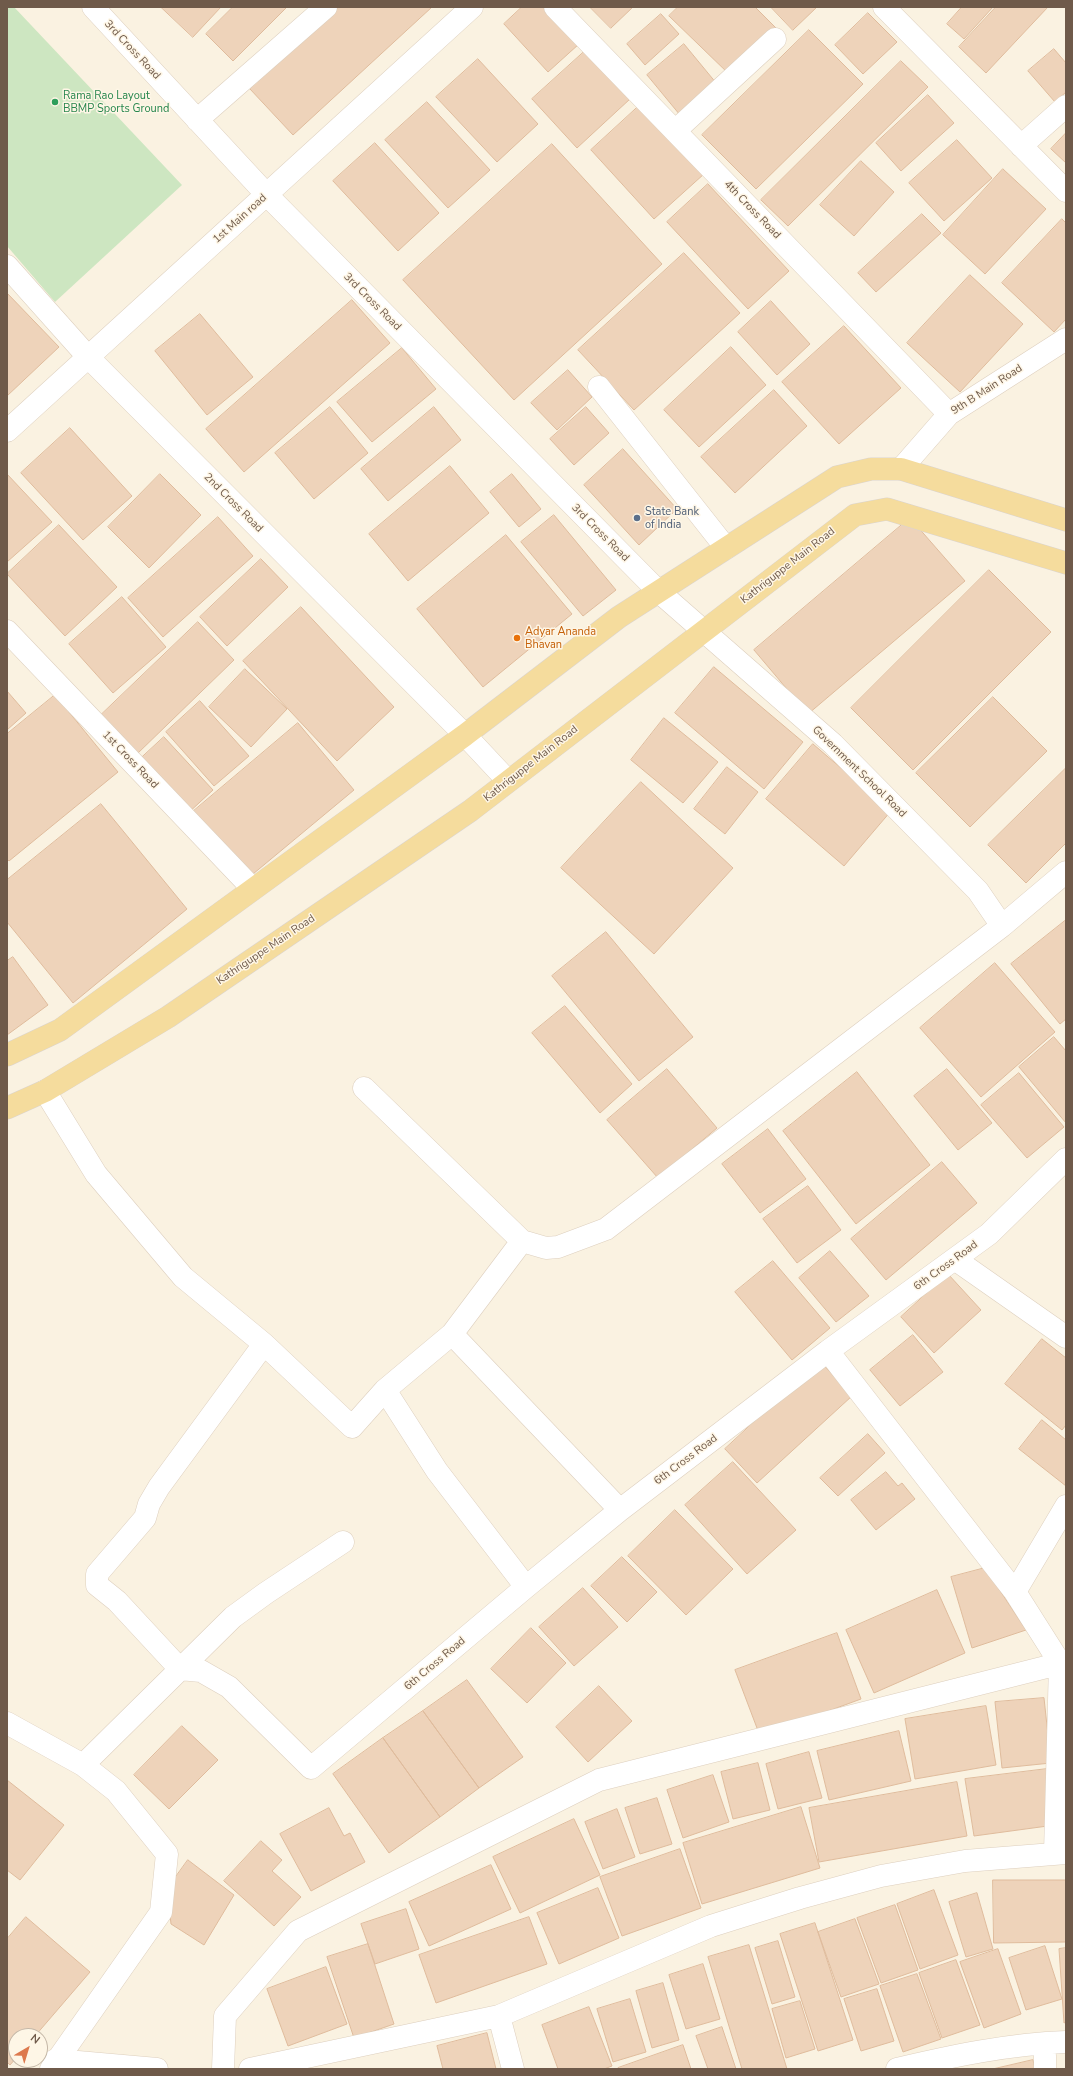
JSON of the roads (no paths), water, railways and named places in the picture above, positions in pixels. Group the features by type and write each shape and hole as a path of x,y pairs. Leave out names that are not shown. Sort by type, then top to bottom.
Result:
{"main road":[{"path":"7,1055 60,1030 465,735 619,618 658,591 837,477 871,469 901,469 1066,520"},
{"name":"Kathriguppe Main Road","path":"7,1108 45,1091 168,1017 470,811 855,515 887,509 1066,563"}],"street":[{"name":"3rd Cross Road","path":"93,7 267,195 658,591 704,631"},
{"path":"197,120 326,7"},
{"name":"1st Main road","path":"7,431 89,358 472,7"},
{"name":"4th Cross Road","path":"555,7 949,414"},
{"path":"884,7 1066,191"},
{"path":"675,131 775,39"},
{"path":"1021,146 1066,106"},
{"name":"2nd Cross Road","path":"7,266 89,358 465,735 508,781"},
{"name":"9th B Main Road","path":"901,469 949,414 1066,339"},
{"path":"599,387 726,548"},
{"name":"1st Cross Road","path":"7,631 253,889"},
{"name":"Government School Road","path":"704,631 833,744 978,891 1002,926"},
{"path":"364,1088 522,1241 546,1248 558,1247 606,1229 1002,926 1066,872"},
{"path":"45,1091 96,1174 183,1277 264,1344 352,1427 385,1390 452,1334 522,1241"},
{"name":"6th Cross Road","path":"180,1669 201,1671 229,1688 311,1768 620,1510 828,1351 956,1260 989,1234 1066,1159"},
{"path":"956,1260 1066,1336"},
{"path":"452,1334 620,1510"},
{"path":"180,1669 117,1601 97,1585 97,1574 145,1518 148,1504 159,1487 264,1344"},
{"path":"250,2069 500,2016 711,1926 800,1898 881,1876 966,1861 1061,1853 1063,1662 1015,1592 828,1351"},
{"path":"385,1390 437,1471 526,1587"},
{"path":"1015,1592 1066,1506"},
{"path":"82,1764 234,1618 266,1593 342,1542"},
{"path":"223,2069 225,2016 298,1931 599,1780 1063,1662"},
{"path":"7,1723 82,1764 116,1791 167,1854 161,1912 53,2065"},
{"path":"500,2016 513,2069"},
{"path":"897,2069 980,2052 1046,2043 1066,2042"},
{"path":"53,2065 157,2069"}],"place":[{"name":"Rama Rao Layout BBMP Sports Ground","path":"55,102"},
{"name":"State Bank of India","path":"637,518"},
{"name":"Adyar Ananda Bhavan","path":"517,638"}]}
